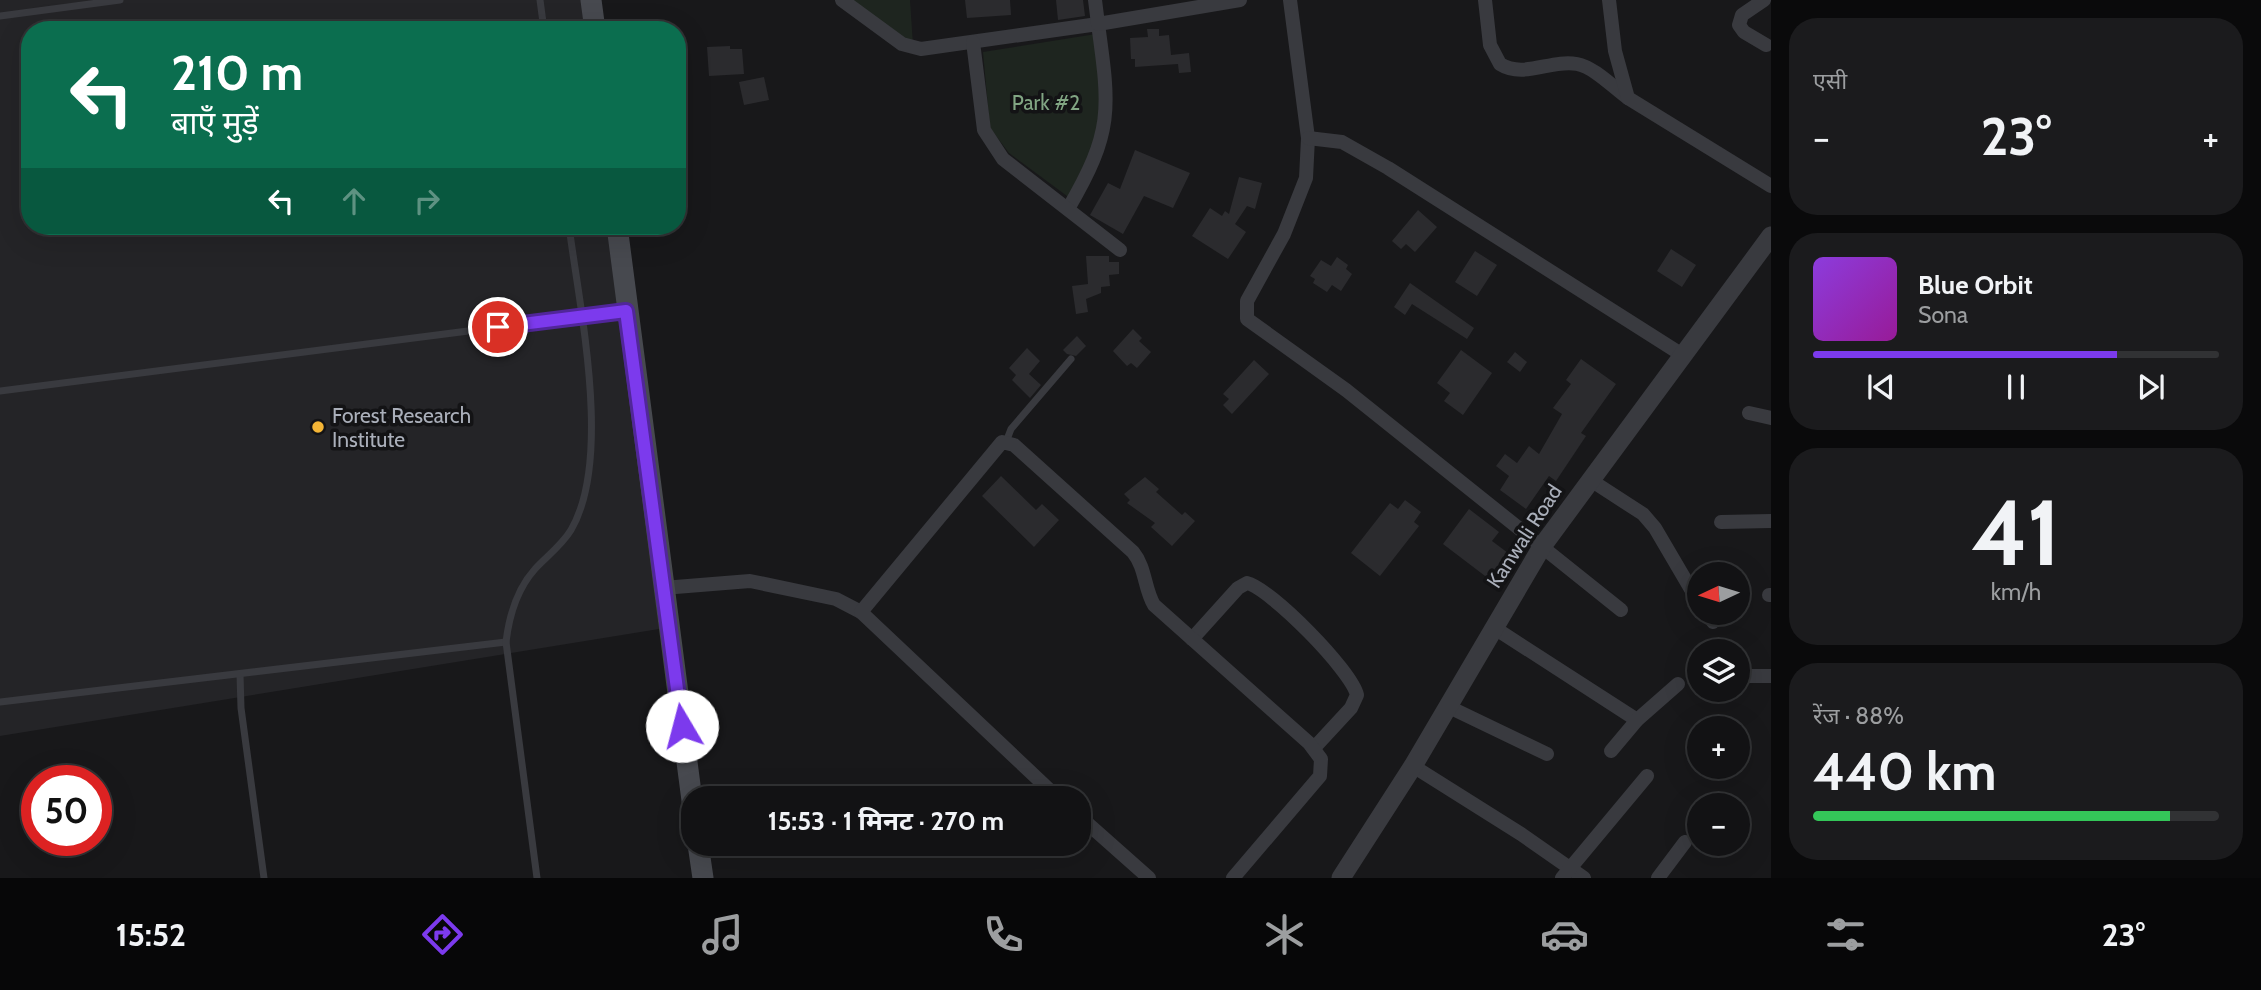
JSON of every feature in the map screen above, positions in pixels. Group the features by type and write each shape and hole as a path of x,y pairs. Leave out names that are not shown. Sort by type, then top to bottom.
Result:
{"main road":[{"path":"592,0 594,21"},
{"path":"618,235 690,786"},
{"path":"700,856 703,878"}],"street":[{"path":"842,0 911,48 1098,24 1240,0"},
{"path":"1068,209 1098,153 1106,123 1105,77 1095,0"},
{"path":"1290,0 1308,138 1306,177 1284,234 1247,301 1247,319 1346,390 1621,610"},
{"path":"1485,0 1490,45 1500,64 1517,70 1565,64 1582,65 1628,98 1771,186"},
{"path":"1609,0 1615,51 1628,98"},
{"path":"1765,0 1742,15 1740,25 1744,32 1766,45"},
{"path":"973,42 984,130 1003,159 1120,250"},
{"path":"1308,138 1342,142 1379,163 1684,356"},
{"name":"Kanwali Road","path":"1341,878 1449,707 1543,545 1589,479 1684,356 1771,236"},
{"path":"1749,413 1771,418"},
{"path":"861,612 994,448 1006,442 1014,445 1133,552 1143,568 1147,592 1154,605 1314,748 1321,760 1320,776 1233,878"},
{"path":"1589,479 1643,514 1655,528 1687,583"},
{"path":"1721,522 1771,521"},
{"path":"663,587 750,581 836,599 861,612 1046,786"},
{"path":"1192,639 1238,588 1247,583 1286,612 1316,639 1349,676 1357,695 1351,708 1314,748"},
{"path":"1493,627 1637,720"},
{"path":"1750,677 1771,676"},
{"path":"1611,751 1637,720 1678,684"},
{"path":"1449,707 1547,754"},
{"path":"1413,766 1567,872 1584,878"},
{"path":"1567,872 1647,776"},
{"path":"1091,827 1149,878"},
{"path":"1658,878 1685,842"}],"lane":[{"path":"0,16 120,0"},
{"path":"540,0 543,21"},
{"path":"537,878 506,642 509,616 532,572 570,531 589,468 592,432 588,363 570,235"},
{"path":"0,391 626,311"},
{"path":"1006,442 1011,429 1071,359"},
{"path":"0,702 506,642"},
{"path":"240,674 264,878"}],"shaded area":[{"name":"Forest Research Institute","path":"0,0 586,0 589,21 21,21 21,235 613,235 659,629 0,736"}],"green space":[{"path":"848,0 910,0 913,45"},
{"name":"Park #2","path":"1096,34 1105,98 1091,163 1071,199 1009,153 990,128 983,52"}],"building":[{"path":"965,0 1010,0 1011,15 967,18"},
{"path":"1056,0 1083,0 1085,16 1058,20"},
{"path":"1147,29 1159,29 1159,36 1169,35 1171,55 1189,53 1191,72 1179,73 1178,64 1135,67 1135,59 1131,59 1130,38 1148,37"},
{"path":"730,46 730,49 742,49 744,74 709,76 707,47"},
{"path":"764,77 769,100 744,105 739,82"},
{"path":"1135,150 1190,173 1173,208 1144,196 1123,234 1090,215 1108,183 1120,189"},
{"path":"1239,177 1262,183 1255,209 1247,206 1235,224 1246,232 1228,259 1192,236 1210,208 1222,216 1225,211 1229,214"},
{"path":"1418,210 1437,227 1415,252 1406,244 1401,249 1392,241"},
{"path":"1671,249 1696,265 1682,287 1657,271"},
{"path":"1475,251 1497,265 1477,296 1455,282"},
{"path":"1086,256 1109,256 1109,262 1119,262 1119,274 1109,275 1110,286 1101,287 1101,293 1086,299 1088,312 1076,314 1072,286 1088,284"},
{"path":"1337,257 1348,265 1346,269 1352,274 1341,291 1332,285 1327,292 1313,283 1315,279 1310,276 1321,260 1331,266"},
{"path":"1410,283 1474,328 1467,339 1412,304 1405,315 1394,307"},
{"path":"1133,329 1142,338 1139,341 1151,352 1137,368 1131,363 1127,366 1113,351"},
{"path":"1077,336 1086,346 1076,356 1067,354 1063,350"},
{"path":"1027,348 1040,361 1029,374 1041,385 1030,398 1012,380 1016,375 1009,368"},
{"path":"1461,350 1492,373 1463,415 1444,401 1450,393 1437,383"},
{"path":"1515,352 1527,362 1520,372 1507,362"},
{"path":"1581,359 1616,384 1581,433 1586,436 1556,481 1549,476 1526,509 1500,490 1509,476 1496,466 1505,454 1517,463 1529,446 1539,454 1562,414 1553,408 1571,384 1566,380"},
{"path":"1254,360 1269,374 1232,414 1223,405 1229,399 1223,394"},
{"path":"1001,476 1036,510 1042,504 1059,520 1034,547 982,496"},
{"path":"1145,477 1159,489 1156,492 1182,515 1185,512 1195,521 1172,546 1151,527 1155,523 1127,503 1130,500 1124,494"},
{"path":"1405,500 1421,512 1414,522 1419,526 1380,576 1351,553 1390,503 1398,509"},
{"path":"1469,509 1499,532 1492,541 1512,556 1493,582 1443,544"}],"place":[{"name":"Forest Research Institute","path":"318,427"}],"route":[{"path":"498,327 626,311 682,726"}]}
